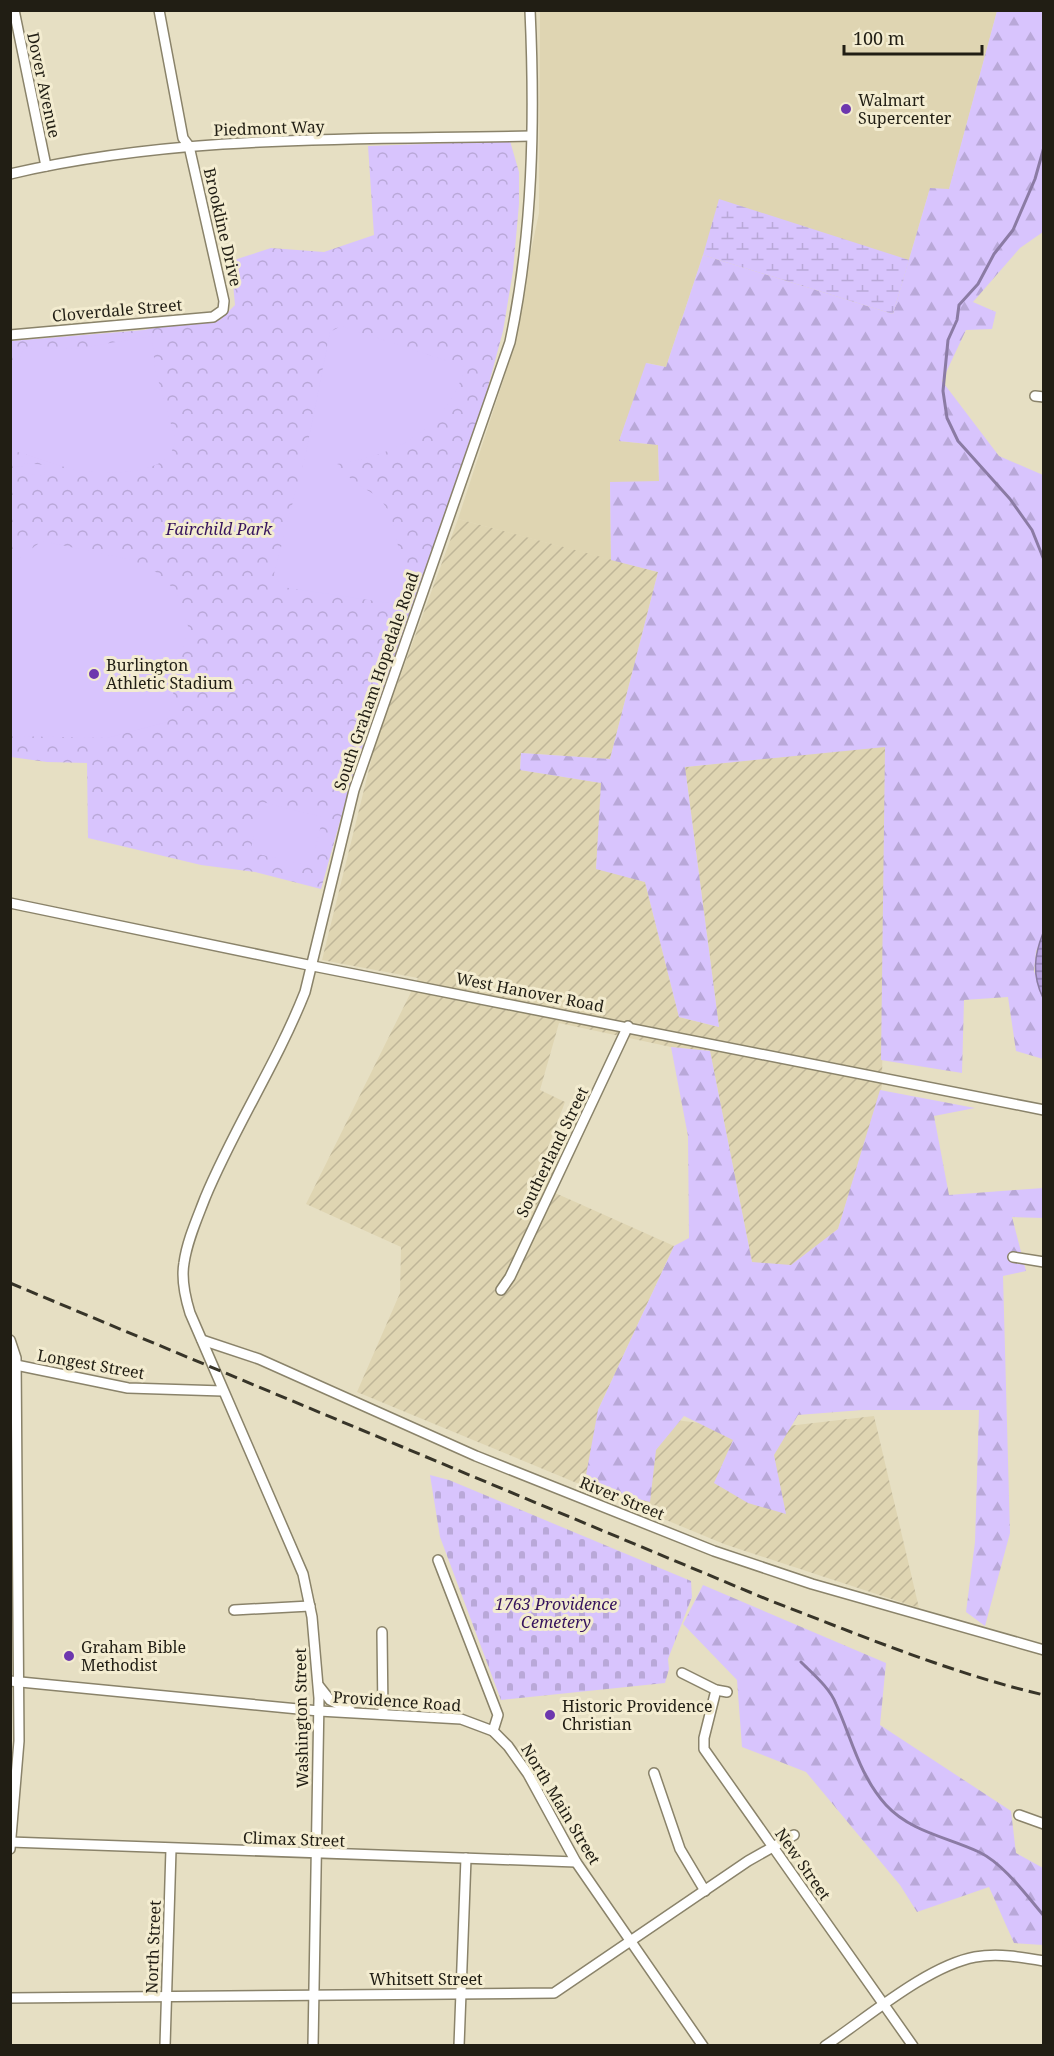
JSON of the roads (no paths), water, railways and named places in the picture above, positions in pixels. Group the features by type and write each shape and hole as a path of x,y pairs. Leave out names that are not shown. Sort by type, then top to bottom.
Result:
{"street":[{"name":"Dover Avenue","path":"14,10 46,166"},
{"name":"Brookline Drive","path":"159,10 183,138 189,146 224,301 223,310"},
{"name":"South Graham Hopedale Road","path":"202,1340 184,1291 183,1265 187,1246 222,1159 294,1019 313,966 335,862 354,790 510,342 527,234 531,136 530,10"},
{"name":"Piedmont Way","path":"10,174 46,166 189,146 531,136"},
{"name":"Cloverdale Street","path":"10,335 213,317 223,310"},
{"name":"West Hanover Road","path":"10,903 313,966 628,1026 1044,1110"},
{"name":"Southerland Street","path":"501,1290 510,1277 628,1026"},
{"path":"1013,1257 1044,1262"},
{"name":"Longest Street","path":"10,1340 16,1365 128,1388 223,1391"},
{"name":"Washington Street","path":"202,1340 303,1574 310,1606 319,1711 314,2046"},
{"name":"River Street","path":"202,1340 259,1359 476,1455 714,1551 812,1584 1044,1650"},
{"path":"11,1845 19,1741 15,1682 16,1365"},
{"path":"438,1560 498,1714 493,1731"},
{"path":"234,1610 310,1606"},
{"path":"382,1632 383,1714"},
{"path":"682,1673 716,1690 727,1692"},
{"name":"Providence Road","path":"15,1682 319,1711 461,1719 493,1731"},
{"path":"318,1684 330,1701 355,1712"},
{"name":"New Street","path":"716,1690 704,1737 704,1749 913,2046"},
{"name":"North Main Street","path":"493,1731 508,1746 528,1774 576,1862 633,1941 703,2046"},
{"path":"654,1773 680,1849 705,1891"},
{"path":"1019,1815 1044,1824"},
{"name":"Whitsett Street","path":"10,1998 560,1992 705,1891 773,1846 794,1836"},
{"name":"Climax Street","path":"11,1845 576,1862"},
{"name":"North Street","path":"165,2046 171,1849"},
{"path":"459,2046 466,1858"},
{"path":"825,2046 884,2005 938,1971 960,1961 991,1956 1040,1960 1044,1972"}],"waterway":[{"path":"1044,147 1035,179 1013,230 994,254 978,284 959,305 957,320 948,340 943,391 947,418 958,441 1010,499 1032,530 1044,560"},
{"path":"801,1662 830,1692 863,1769 886,1805 918,1828 988,1857 1014,1881 1044,1916"}],"railway":[{"path":"10,1283 771,1601 940,1665 1044,1695"}],"place":[{"name":"Walmart Supercenter","path":"846,109"},
{"name":"Burlington Athletic Stadium","path":"94,674"},
{"name":"Graham Bible Methodist","path":"69,1656"},
{"name":"Historic Providence Christian","path":"550,1715"}],"park label":[{"name":"Fairchild Park","path":"219,529"},
{"name":"1763 Providence Cemetery","path":"556,1613"}]}
